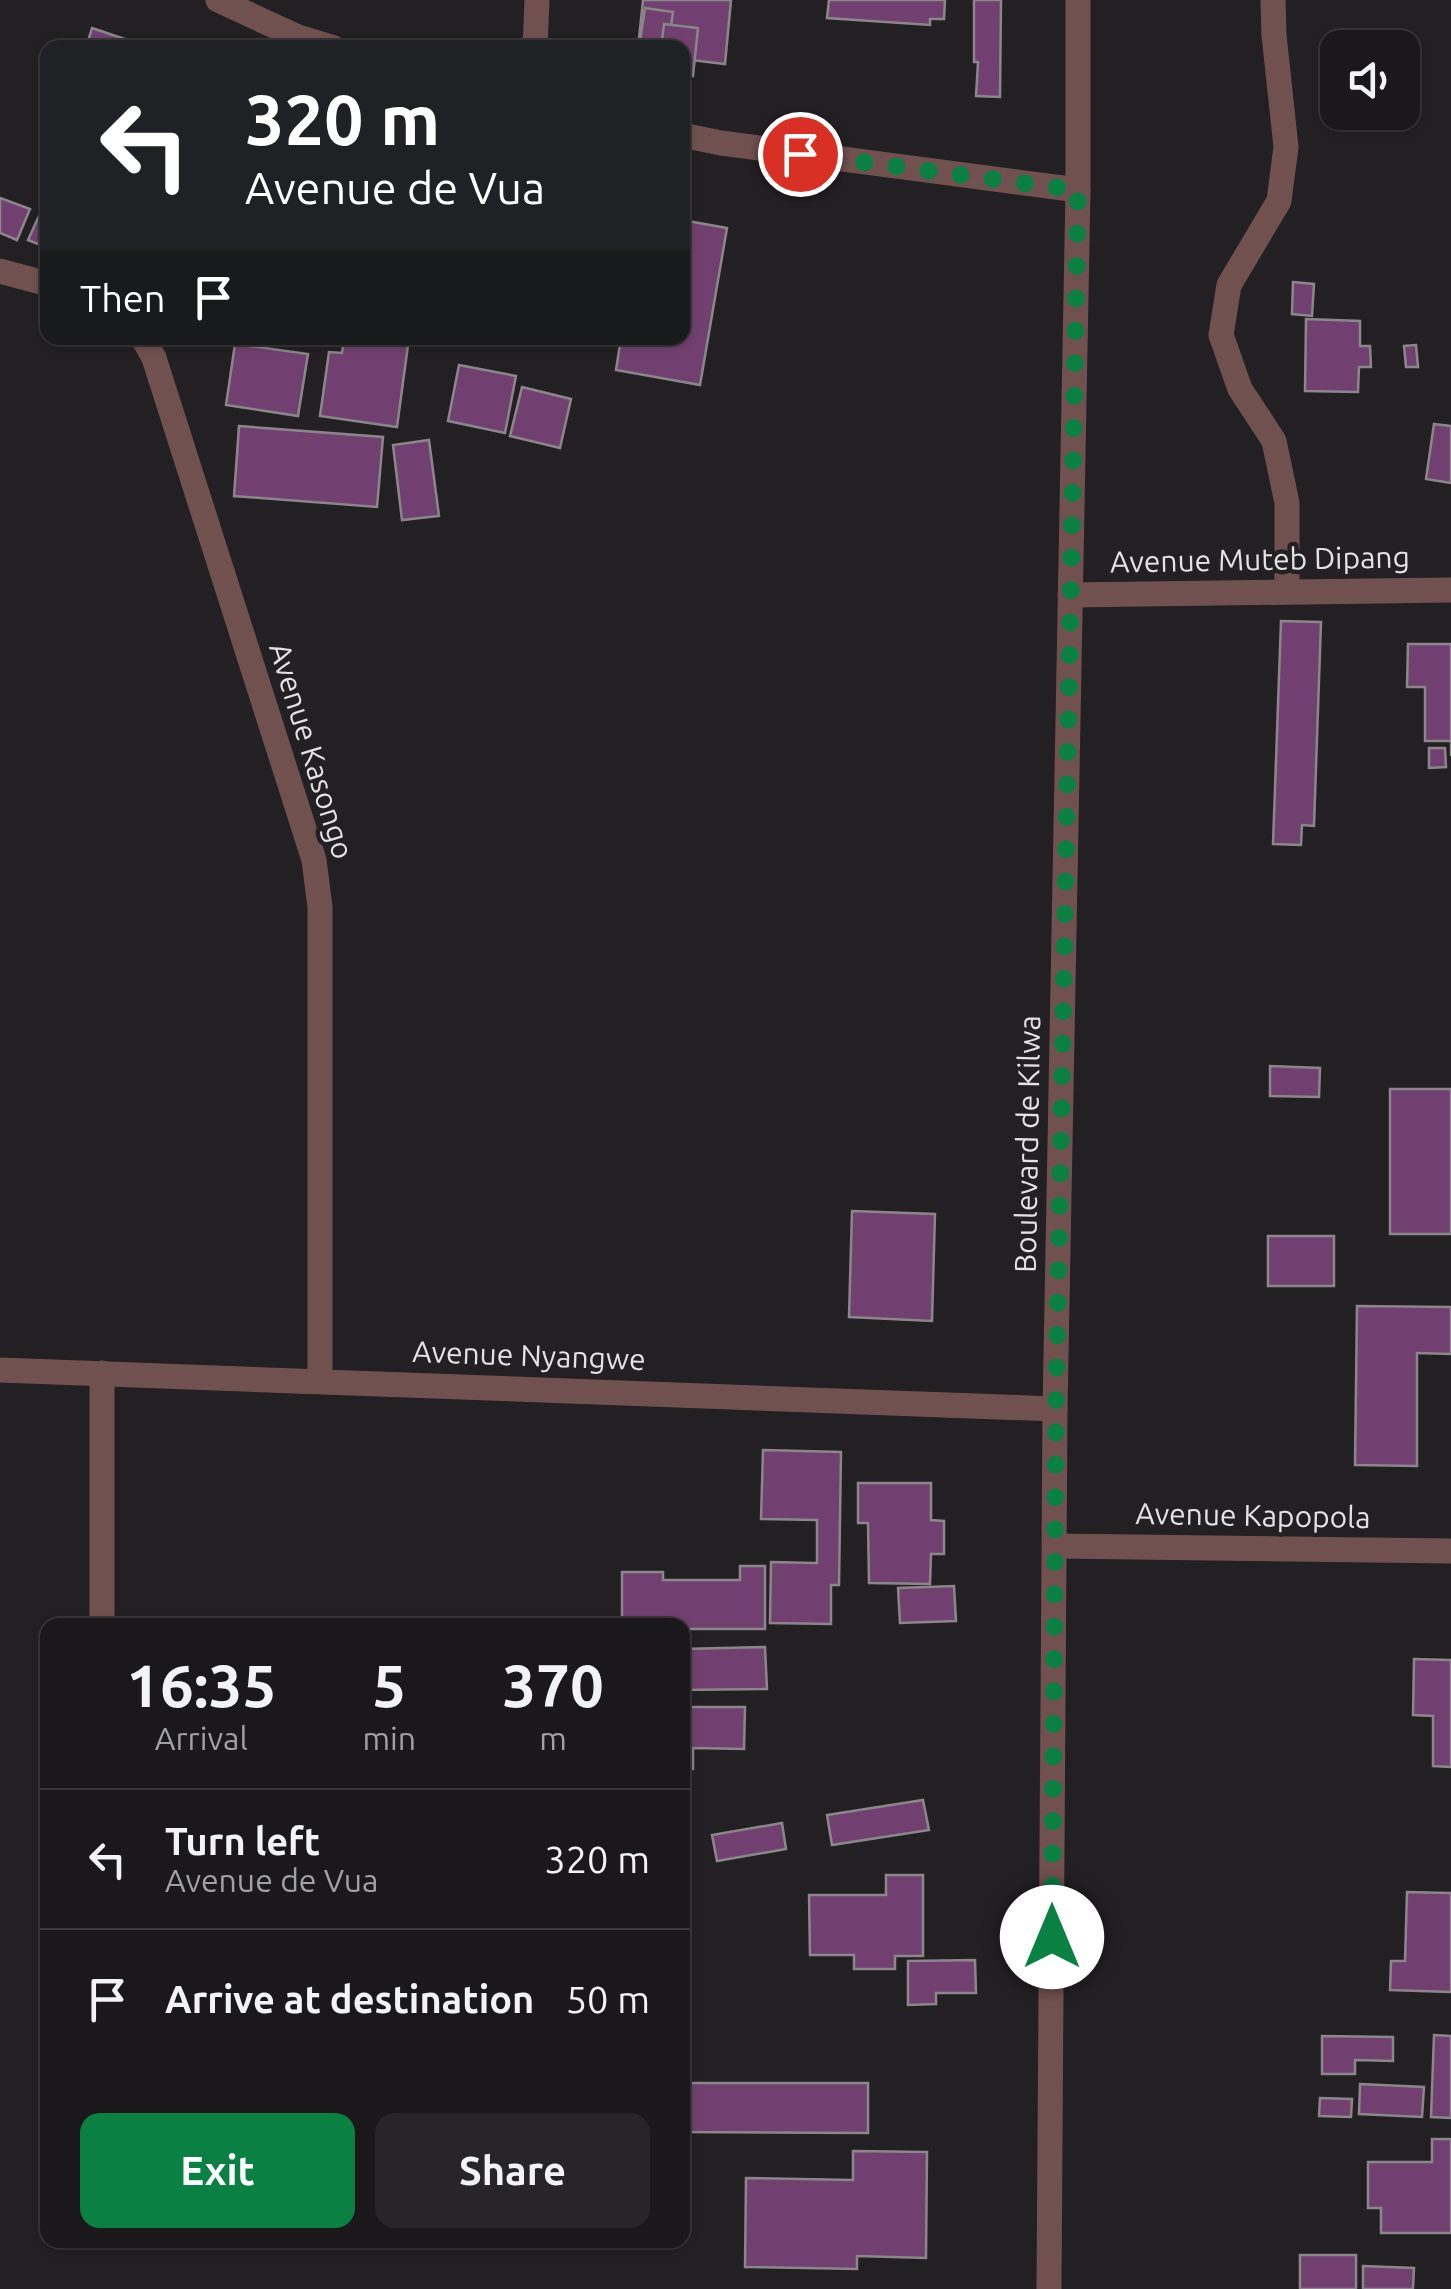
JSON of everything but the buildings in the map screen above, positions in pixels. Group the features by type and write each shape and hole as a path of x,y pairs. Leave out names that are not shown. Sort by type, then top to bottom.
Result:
{"street":[{"path":"218,0 308,40"},
{"path":"535,40 538,0"},
{"name":"Boulevard de Kilwa","path":"1049,2289 1054,1546 1078,0"},
{"path":"1273,0 1286,147 1279,201 1230,285 1222,335 1240,389 1274,441 1288,502 1286,592"},
{"path":"690,137 1078,190"},
{"path":"0,270 40,282"},
{"name":"Avenue Kasongo","path":"147,345 314,860 320,907 320,1380"},
{"name":"Avenue Muteb Dipang","path":"1070,596 1451,590"},
{"name":"Avenue Nyangwe","path":"0,1370 1056,1409"},
{"path":"102,1373 102,1618"},
{"name":"Avenue Kapopola","path":"1054,1546 1451,1551"}],"route":[{"path":"800,154 1078,190 1056,1409 1052,1937"}]}
